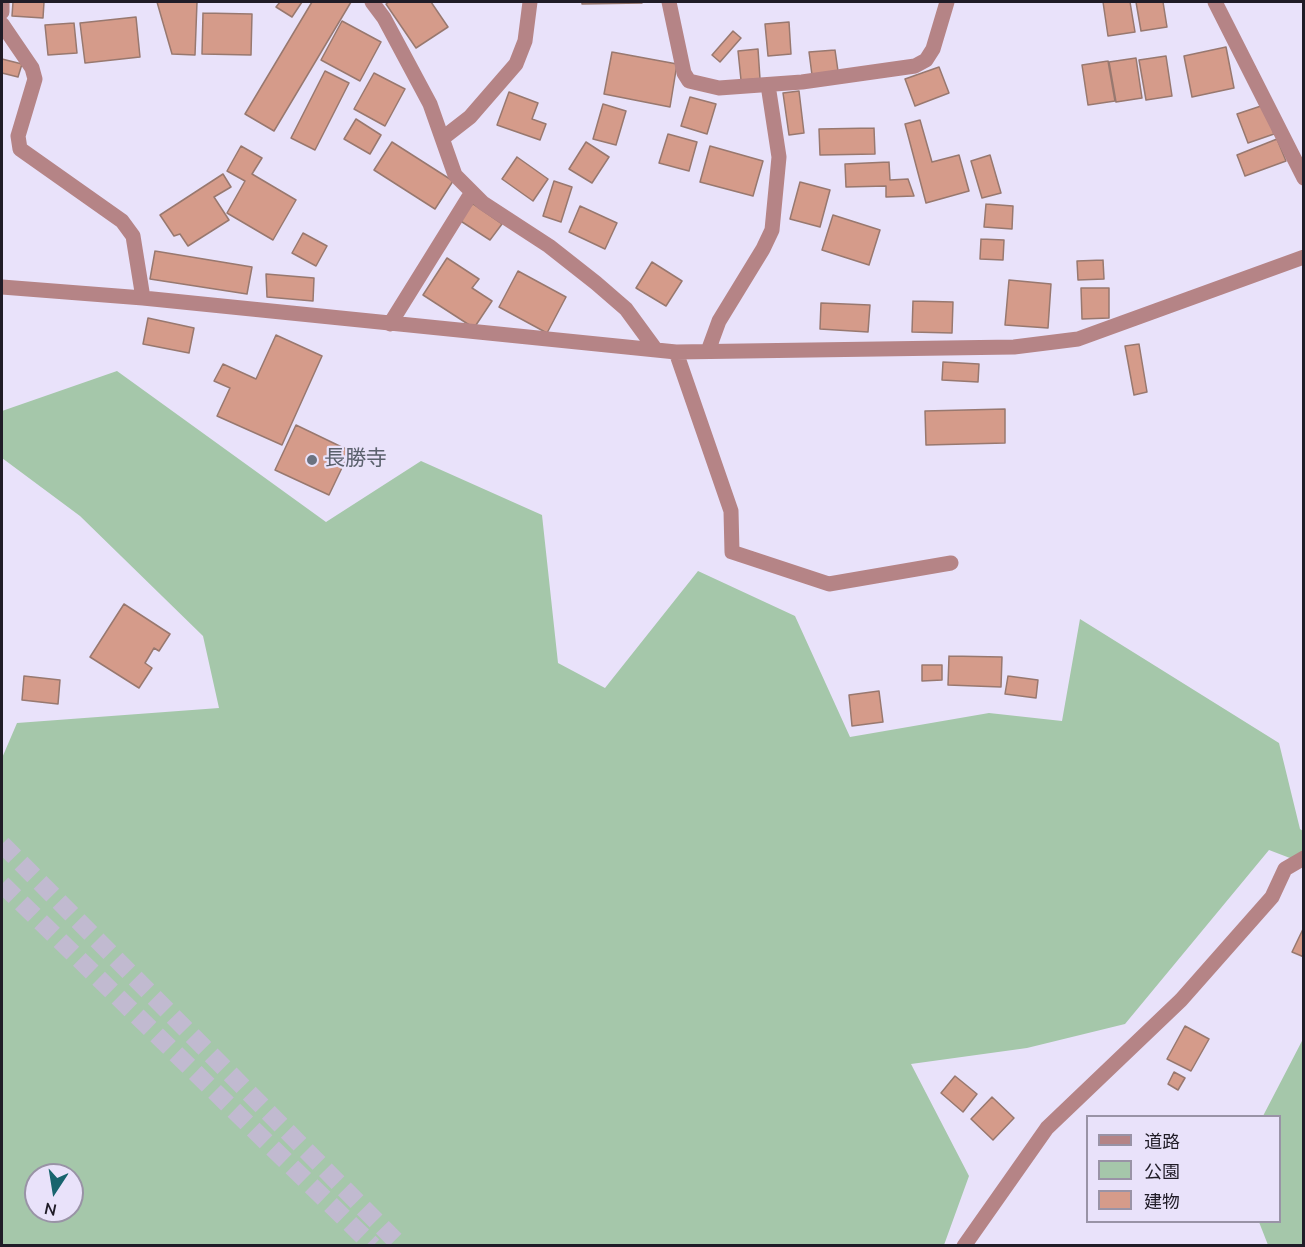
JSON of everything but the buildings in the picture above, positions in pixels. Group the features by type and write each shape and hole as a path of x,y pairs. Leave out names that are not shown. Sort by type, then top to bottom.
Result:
{"street":[{"path":"2,2 2,12"},
{"path":"372,2 384,18 425,94 455,175 483,203 549,246 626,309 656,350"},
{"path":"443,138 470,117 516,63 525,41 530,2"},
{"path":"669,2 684,73 689,81 719,88 768,85 915,66 926,60 933,49 948,2"},
{"path":"1215,2 1304,178"},
{"path":"2,24 32,68 35,79 18,136 20,149 122,221 133,236 143,298"},
{"path":"708,351 719,321 772,230 779,157 768,85"},
{"path":"390,324 472,192"},
{"path":"2,287 143,298 676,352 1014,347 1078,339 1270,272 1304,257"},
{"path":"676,352 731,511 732,552 829,584 951,563"},
{"path":"964,1245 1047,1128 1181,999 1272,897 1285,869 1304,858"}],"green space":[{"path":"117,371 326,522 421,461 542,515 558,663 605,688 698,571 795,616 850,737 989,713 1062,721 1080,619 1279,743 1300,829 1303,831 1303,863 1269,850 1125,1024 1027,1048 911,1064 969,1176 944,1245 2,1245 2,758 17,723 219,708 203,636 80,516 2,458 2,411"},
{"path":"1303,1039 1303,1245 1268,1245 1259,1223 1281,1223 1281,1115 1264,1115"}],"tunnel":[{"path":"2,844 401,1246"},
{"path":"2,884 373,1246"}],"place":[{"name":"長勝寺","path":"312,460"}]}
